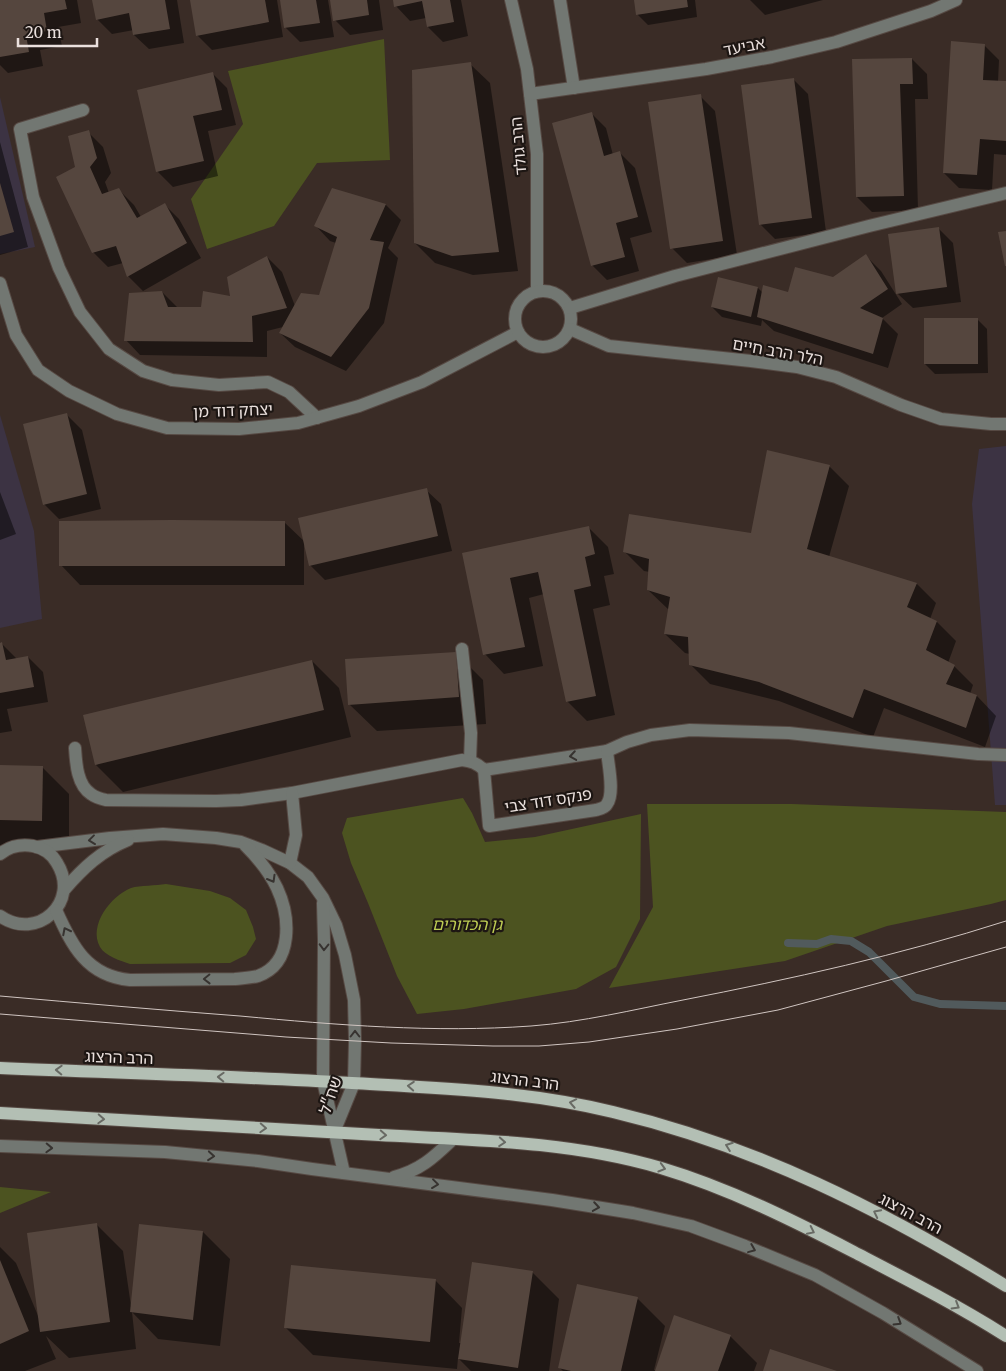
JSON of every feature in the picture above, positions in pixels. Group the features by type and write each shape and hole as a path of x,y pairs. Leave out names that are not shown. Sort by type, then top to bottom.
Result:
{"main road":[{"name":"הרב הרצוג","path":"0,1068 323,1081 500,1093 560,1101 611,1111 694,1134 777,1165 829,1188 920,1236 1006,1286"},
{"path":"0,1113 530,1144 577,1149 612,1156 660,1167 710,1184 764,1208 942,1297 1006,1336"}],"street":[{"name":"הרב גולד","path":"511,0 527,69 537,154 537,291"},
{"path":"560,0 574,88"},
{"name":"אביעד","path":"530,94 706,69 772,57 836,42 932,11 956,0"},
{"path":"83,110 20,129 34,197 59,268 80,312 109,349 143,371 172,380 219,385 268,382 289,392 317,418"},
{"path":"570,308 675,276 1006,193"},
{"name":"יצחק דוד מן","path":"0,283 16,335 38,370 69,391 117,414 167,428 230,429 298,423 317,418 359,406 422,382 518,332"},
{"path":"537,291 548,291 557,294 570,308 572,319 570,329 557,344 548,347 532,345 524,340 518,332 515,320 516,311 528,295 537,291"},
{"name":"הלר הרב חיים","path":"570,329 609,346 797,367 836,378 942,419 1006,424"},
{"path":"462,649 471,733 470,761"},
{"path":"75,748 80,780 92,796 106,800 216,802 292,792 462,760 476,763 484,770 607,751 627,742 651,735 690,730 790,733 1006,756"},
{"name":"פנקס דוד צבי","path":"484,770 489,826 596,810 604,808 608,804 610,796 607,751"},
{"path":"290,863 296,835 292,792"},
{"name":"שח\"ל","path":"64,890 94,859 121,843 140,835"},
{"name":"שח\"ל","path":"15,846 26,845 36,847 140,835 191,835 241,842 290,863 308,877 323,898 336,926 351,979 354,1000 354,1083 334,1132"},
{"path":"56,910 72,944 84,959 100,971 115,978 130,980 235,979 259,976 276,964 286,943 287,930 277,889 261,862 241,842"},
{"path":"0,843 15,846"},
{"path":"0,854 15,846"},
{"path":"0,916 6,921 27,925 48,918 56,910 64,890 63,874 55,859 36,847"},
{"name":"שח\"ל","path":"323,898 323,1081 334,1132"},
{"path":"334,1132 344,1173"},
{"path":"387,1178 418,1169 453,1139"},
{"path":"0,1146 165,1152 258,1161 552,1200 633,1213 691,1226 815,1275 883,1313 977,1371"}],"shaded area":[{"path":"0,97 35,247 0,254"},
{"path":"0,415 34,531 42,619 0,628"},
{"path":"1006,446 1006,805 995,805 972,504 979,449"}],"green space":[{"path":"384,39 390,160 317,163 274,226 207,249 191,199 243,124 228,71"},
{"name":"גן הכדורים","path":"463,798 485,842 535,837 641,814 640,919 616,967 576,989 464,1009 417,1014 397,976 351,863 342,833 347,818"},
{"path":"647,804 792,804 1006,812 1006,900 887,926 785,961 609,988 653,907"},
{"path":"166,884 210,891 230,898 246,910 256,939 246,955 230,963 130,964 114,958 102,950 97,938 97,930 99,921 109,904 131,888"},
{"path":"0,1187 51,1192 0,1213"}],"building":[{"path":"0,0 65,0 67,9 44,13 47,31 26,35 29,52 0,57"},
{"path":"92,0 165,0 170,29 133,35 129,13 96,20"},
{"path":"190,0 265,0 269,22 196,36"},
{"path":"280,0 316,0 320,23 284,28"},
{"path":"330,0 367,0 369,15 333,21"},
{"path":"393,0 450,0 454,22 427,27 422,1 394,7"},
{"path":"634,0 687,0 688,7 636,15"},
{"path":"951,41 985,44 983,80 1006,81 1006,141 980,139 977,175 943,173"},
{"path":"912,58 913,84 900,84 904,196 856,197 852,59"},
{"path":"471,62 499,252 452,256 414,243 412,70"},
{"path":"213,72 222,110 193,116 204,161 156,172 137,90"},
{"path":"794,78 812,218 759,225 741,85"},
{"path":"701,94 723,241 670,249 648,102"},
{"path":"592,112 604,156 620,151 638,217 616,223 625,257 591,266 552,123"},
{"path":"89,130 97,158 90,167 102,194 119,188 137,218 165,203 187,243 127,277 116,246 92,253 56,177 75,167 68,136"},
{"path":"0,183 14,232 0,236"},
{"path":"332,188 386,204 370,240 384,242 369,308 331,357 279,333 301,293 319,295 337,237 314,226"},
{"path":"939,227 947,287 896,294 888,234"},
{"path":"1006,231 1006,266 1005,266 998,232"},
{"path":"866,254 888,289 860,308 883,318 873,354 757,317 763,285 788,292 795,267 833,277"},
{"path":"267,256 287,308 252,316 253,342 124,341 129,293 162,291 168,307 201,307 203,291 230,296 227,277"},
{"path":"718,277 758,287 751,317 711,307"},
{"path":"924,318 978,318 978,364 924,364"},
{"path":"67,413 87,494 43,505 23,424"},
{"path":"767,450 830,465 807,549 917,583 907,607 937,621 926,650 955,665 946,684 977,695 966,728 864,689 853,718 759,682 689,665 688,637 664,634 670,597 647,590 649,559 623,552 629,514 751,533"},
{"path":"427,488 438,536 309,566 298,518"},
{"path":"59,521 285,521 285,566 59,566"},
{"path":"589,526 595,554 585,557 591,586 574,590 596,696 566,702 538,572 510,578 525,647 483,655 462,553"},
{"path":"2,642 6,660 28,656 34,687 0,693 0,643"},
{"path":"456,652 459,697 348,705 345,659"},
{"path":"312,660 324,710 95,765 83,715"},
{"path":"0,765 43,766 42,821 0,820"},
{"path":"97,1223 110,1322 40,1332 27,1233"},
{"path":"139,1224 203,1231 193,1320 130,1312"},
{"path":"0,1260 29,1331 0,1344"},
{"path":"472,1262 533,1271 518,1368 458,1359"},
{"path":"291,1265 436,1279 430,1342 284,1328"},
{"path":"577,1284 638,1297 621,1371 571,1371 558,1368"},
{"path":"674,1315 731,1335 718,1371 655,1371"},
{"path":"770,1349 837,1371 763,1371"}],"waterway":[{"path":"788,943 817,944 831,939 851,941 869,952 914,997 940,1004 1006,1006"}],"tram line":[{"path":"0,996 349,1025 458,1029 531,1026 570,1022 805,975 926,945 1006,921"},
{"path":"0,1014 286,1037 391,1043 539,1046 589,1042 677,1029 778,1010 1006,947"}]}
